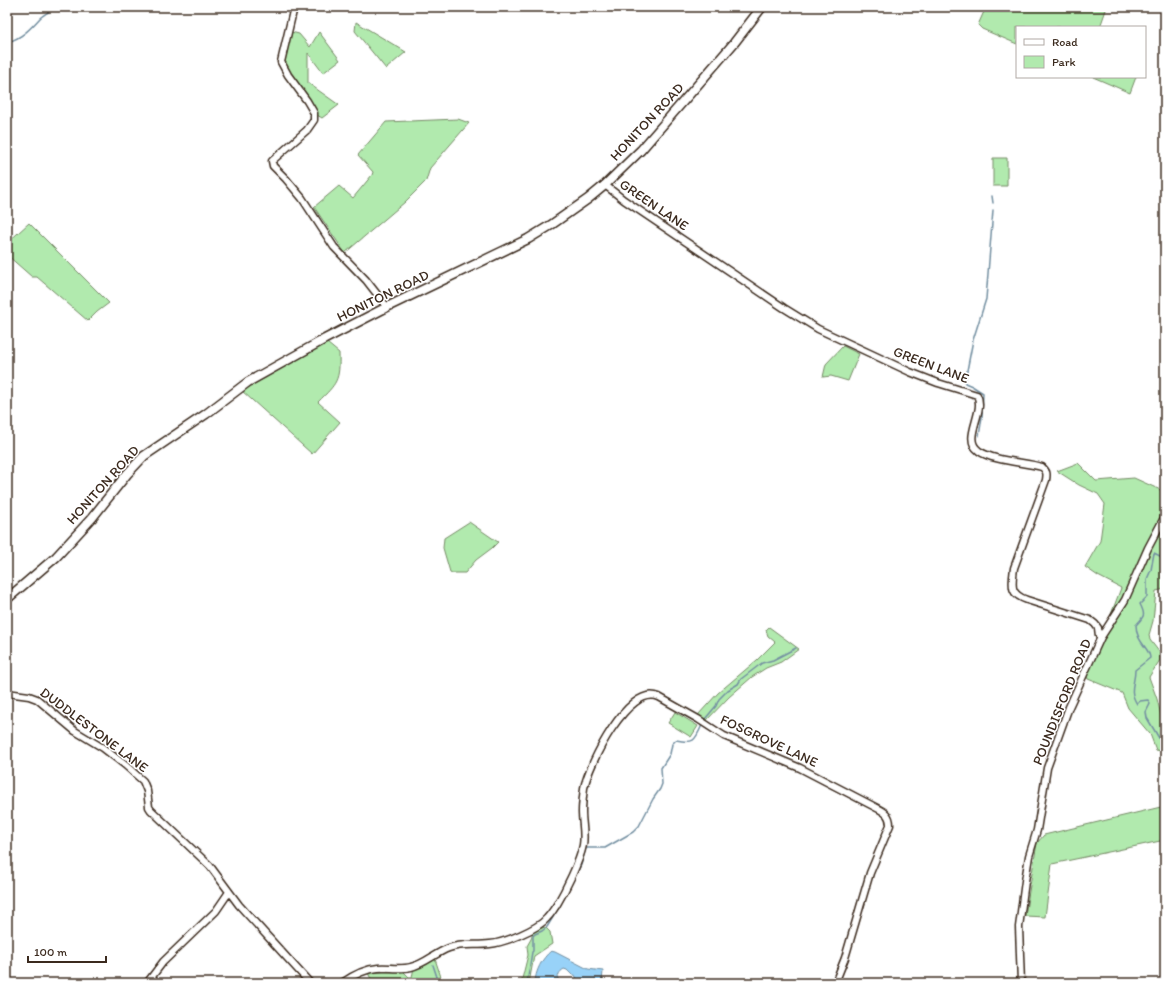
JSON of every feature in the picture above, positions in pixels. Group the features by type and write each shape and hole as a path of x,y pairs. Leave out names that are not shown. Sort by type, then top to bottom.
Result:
{"main road":[{"name":"HONITON ROAD","path":"7,599 61,551 92,518 127,474 144,456 206,414 248,382 387,307 528,239 572,211 605,185 641,150 701,82 762,7"}],"street":[{"path":"294,7 281,62 314,113 314,120 307,130 272,161 273,166 302,198 334,246 366,280 387,307"},
{"name":"GREEN LANE","path":"605,185 624,200 784,308 818,329 910,372 938,383 977,395 980,404 973,432 973,445 975,448 979,452 988,455 1042,467 1047,474 1014,568 1013,578 1015,594 1020,598 1090,620 1095,624"},
{"name":"POUNDISFORD ROAD","path":"1021,983 1019,926 1029,856 1037,830 1047,768 1069,707 1101,637 1125,600 1148,548 1165,516"},
{"path":"1101,637 1099,636 1095,624 1105,625 1111,622"},
{"name":"DUDDLESTONE LANE","path":"7,693 37,698 76,731 103,748 143,781 147,790 149,807 151,810 210,866 229,892"},
{"name":"FOSGROVE LANE","path":"342,983 363,972 376,968 398,969 410,967 423,962 442,951 456,946 490,944 505,941 526,932 547,919 565,889 581,852 584,837 582,812 583,796 586,779 592,765 607,737 622,716 640,698 652,694 698,719 724,736 800,768 887,814 890,820 890,825 870,873 845,958 835,983"},
{"path":"147,983 163,962 216,911 229,892 310,983"}],"green space":[{"path":"986,7 1107,7 1100,26 1016,26 1016,44 982,29 978,25"},
{"path":"356,22 406,52 386,69 355,31"},
{"path":"291,32 299,34 310,47 319,32 340,60 323,73 308,53 308,83 339,105 322,118 317,115 283,62"},
{"path":"1095,78 1136,78 1130,93"},
{"path":"458,119 469,123 430,168 426,181 405,202 345,253 314,207 339,186 353,198 373,172 358,155 386,122"},
{"path":"993,158 1007,158 1007,186 993,186"},
{"path":"29,223 109,303 88,321 37,277 32,277 7,255 7,243"},
{"path":"327,343 339,353 339,370 333,386 318,402 340,422 312,454 242,391"},
{"path":"843,346 859,354 848,381 831,376 823,377 826,364"},
{"path":"1078,463 1096,481 1134,478 1165,492 1165,589 1156,591 1153,621 1149,635 1150,640 1160,653 1160,660 1149,677 1157,699 1165,731 1165,752 1156,750 1150,734 1128,708 1122,693 1088,679 1086,675 1121,588 1098,576 1085,567 1100,541 1105,504 1098,494 1079,485 1057,471"},
{"path":"469,522 498,542 476,560 465,573 452,573 450,572 443,548 444,538"},
{"path":"769,627 799,649 781,662 766,668 752,677 729,697 706,721 698,715 718,693 757,660 775,642 768,636 766,630"},
{"path":"675,712 698,726 691,737 668,723"},
{"path":"1165,806 1165,840 1052,864 1045,917 1025,916 1037,843 1044,835"},
{"path":"545,927 550,932 552,944 534,956 529,983 521,983 528,955 527,946 533,931"},
{"path":"435,959 443,983 373,983 368,973 403,971 409,977 412,977 414,968"}],"water":[{"path":"551,951 588,969 603,971 602,983 579,983 575,975 572,975 564,969 560,972 558,977 558,980 562,983 535,983 536,974 540,966 545,957"}],"waterway":[{"path":"7,42 21,36 42,17 56,7"},
{"path":"992,196 993,203"},
{"path":"979,436 982,417 983,393 965,383 965,381 973,340 986,299 993,210"},
{"path":"1165,557 1154,553 1151,570 1147,579 1147,597 1140,604 1143,611 1143,616 1136,625 1137,631 1140,641 1148,651 1150,658 1135,670 1132,691 1137,704 1140,701 1148,700 1150,704 1146,712 1147,718 1165,748"},
{"path":"705,719 716,706 719,699 728,690 738,684 741,679 762,663 773,660 796,648"},
{"path":"527,983 533,951 533,936 547,927 561,904 581,865 586,848 605,848 633,832 639,826 660,789 662,784 661,768 670,754 672,744 676,740 687,742 693,740 698,735 702,725"},
{"path":"433,965 439,983"}]}
